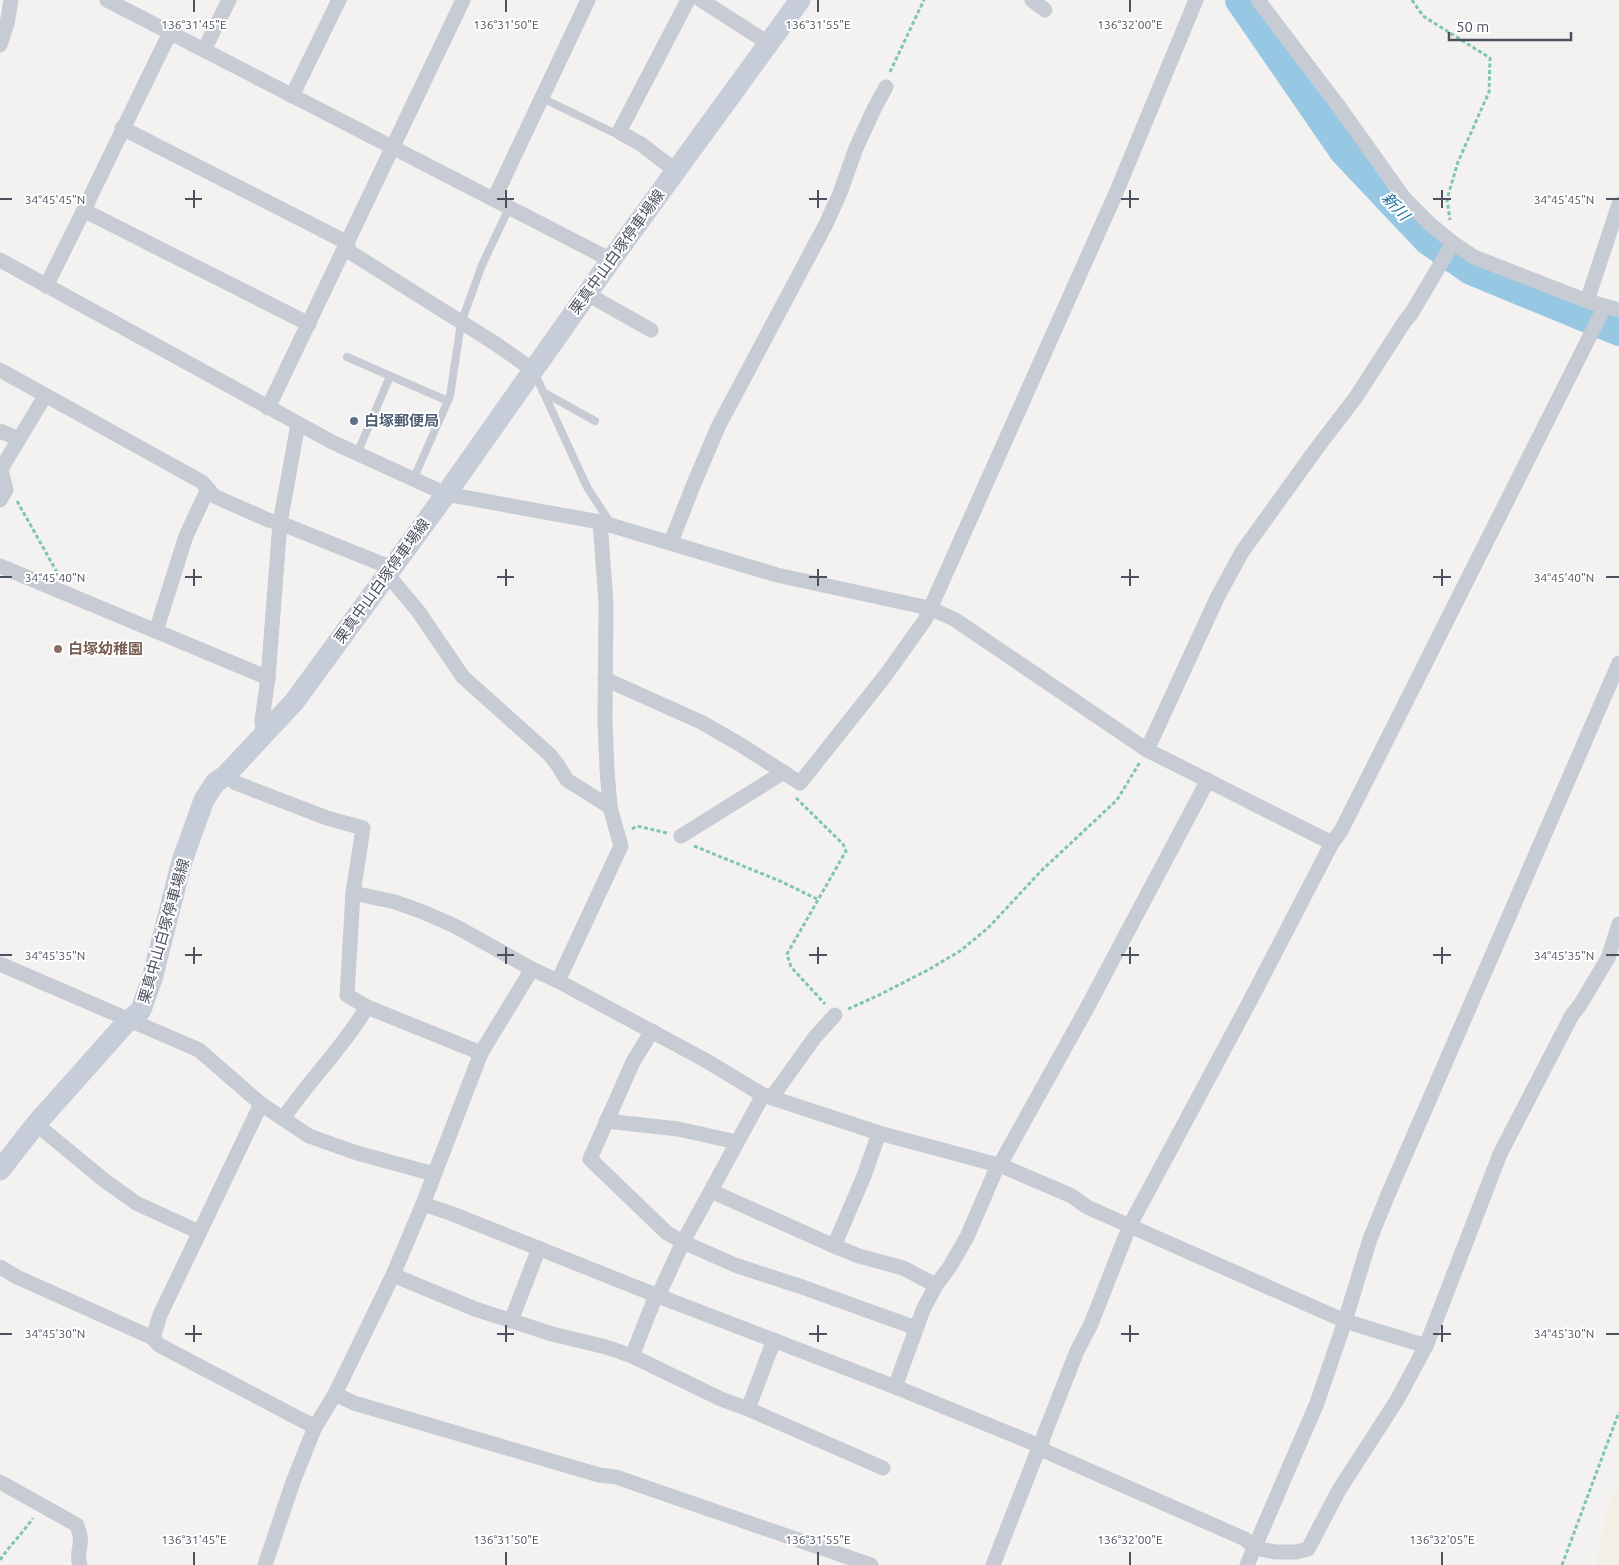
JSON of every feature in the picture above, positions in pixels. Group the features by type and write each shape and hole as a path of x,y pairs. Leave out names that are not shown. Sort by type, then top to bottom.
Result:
{"main road":[{"name":"栗真中山白塚停車場線","path":"0,1170 36,1124 129,1019 142,1010 150,987 182,861 204,800 215,783 226,775 263,733 294,702 446,494 611,260 800,0"}],"street":[{"path":"0,45 7,24 11,0"},
{"path":"106,0 611,260"},
{"path":"204,50 229,0"},
{"path":"292,96 339,0"},
{"path":"268,408 462,0"},
{"path":"494,199 588,0"},
{"path":"676,170 641,144 618,132 688,0"},
{"path":"701,0 768,43"},
{"path":"1032,0 1045,10"},
{"path":"605,679 701,722 741,744 800,783 885,676 925,620 1116,193 1196,0"},
{"path":"993,1565 1077,1352 1091,1324 1130,1225 1251,999 1332,842 1341,831 1592,332 1609,309 1474,257 1430,224 1404,198 1340,108 1258,0"},
{"path":"46,286 85,211 122,128 170,33"},
{"path":"671,542 718,427 826,224 840,193 856,148 886,87"},
{"path":"122,128 346,246 533,370"},
{"path":"1587,301 1619,204"},
{"path":"85,211 309,324"},
{"path":"1147,750 1217,598 1242,552 1356,397 1411,314 1453,243"},
{"path":"0,260 298,424 357,454 446,494 607,524 777,575 929,608 954,619 1147,750 1332,842"},
{"path":"587,294 651,330"},
{"path":"0,370 202,482 214,496 390,571 463,677 549,754 567,780 610,807"},
{"path":"3,495 1,469 45,396"},
{"path":"263,733 262,720 268,678 280,523 298,424"},
{"path":"0,431 20,439"},
{"path":"156,631 186,536 208,489"},
{"path":"558,981 621,846 610,807 606,750 607,524"},
{"path":"0,566 268,678"},
{"path":"1247,1565 1317,1403 1370,1239 1387,1196 1619,663"},
{"path":"681,836 784,772"},
{"path":"226,775 236,783 290,804 327,818 363,828 353,894 347,995 367,1007 481,1053"},
{"path":"895,1387 923,1310 936,1285 949,1268 967,1237 1002,1161 1087,1008 1208,780"},
{"path":"353,894 395,902 455,926 532,969 652,1031 768,1096 879,1133 1000,1166 1072,1196 1087,1207 1345,1321 1426,1346"},
{"path":"423,1204 895,1387 1040,1446 1047,1452 1245,1538 1255,1548 1275,1552 1296,1552 1308,1549 1339,1490 1397,1400 1426,1346 1500,1154 1572,1015 1608,958 1619,924"},
{"path":"0,964 199,1050 261,1104 309,1136 356,1153 434,1174"},
{"path":"265,1565 293,1482 315,1427 335,1394 393,1275 423,1204 481,1053 532,969"},
{"path":"283,1120 296,1099 355,1027 367,1007"},
{"path":"632,1356 655,1298 658,1296 683,1242 737,1142 768,1096 814,1037 835,1015"},
{"path":"652,1031 633,1062 590,1159 667,1233 683,1242 734,1265 916,1328"},
{"path":"153,1338 160,1315 198,1232 261,1104"},
{"path":"606,1121 678,1129 737,1142"},
{"path":"36,1124 104,1180 136,1203 198,1232"},
{"path":"834,1246 864,1176 879,1133"},
{"path":"711,1191 834,1246 859,1256 903,1268 936,1285"},
{"path":"511,1321 539,1248"},
{"path":"0,1268 153,1338 158,1346 315,1427"},
{"path":"393,1275 475,1309 552,1334 606,1347 632,1356 721,1399 883,1468"},
{"path":"748,1409 774,1340"},
{"path":"335,1394 354,1404 599,1475 616,1477 867,1564"},
{"path":"0,1482 78,1525 81,1544 78,1552 78,1563 80,1565"}],"lane":[{"path":"542,98 612,132 618,132"},
{"path":"413,480 450,396 461,323 482,265 509,208"},
{"path":"347,357 448,401"},
{"path":"533,370 587,487 607,524"},
{"path":"357,454 390,376"},
{"path":"543,392 594,421"}],"path":[{"path":"886,87 885,82 924,0"},
{"path":"1412,0 1423,16 1490,58 1489,92 1458,162 1447,199 1453,243"},
{"path":"3,495 17,502 70,595"},
{"path":"800,783 792,794 843,844 846,851 787,954 791,967 835,1015 877,996 960,952 988,928 1041,871 1117,800 1147,750"},
{"path":"618,836 637,826 681,836 691,845 780,881 817,900"},
{"path":"1562,1565 1619,1412"},
{"path":"0,1560 8,1548 23,1533 42,1504"}],"sand":[{"path":"1619,1485 1619,1565 1595,1565 1610,1500"}],"waterway":[{"name":"新川","path":"1240,0 1344,151 1428,240 1471,270 1619,331"}],"place":[{"name":"白塚郵便局","path":"354,421"},
{"name":"白塚幼稚園","path":"58,649"}]}
